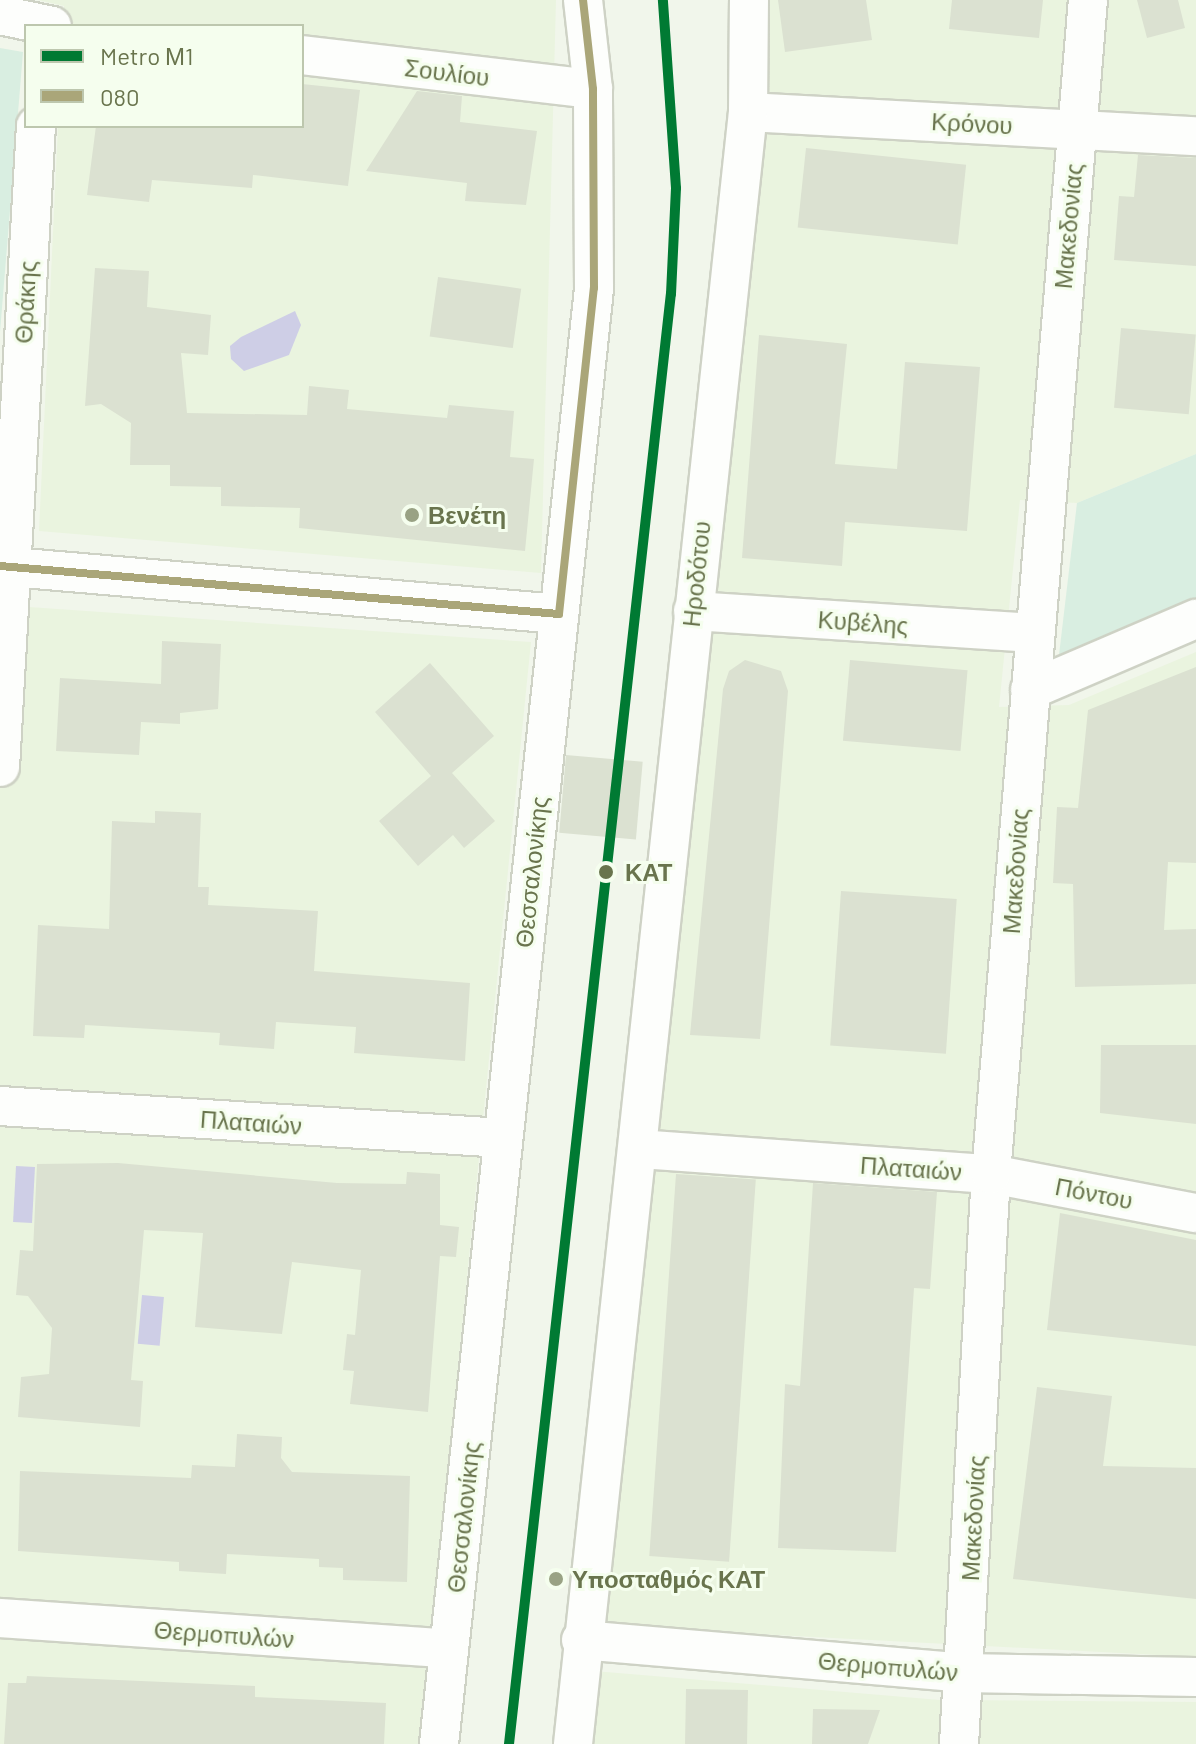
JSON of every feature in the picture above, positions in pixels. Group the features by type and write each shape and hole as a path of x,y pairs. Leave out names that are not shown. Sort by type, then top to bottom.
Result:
{"street":[{"name":"Θεσσαλονίκης","path":"439,1744 594,288 593,89 583,0"},
{"name":"Ηροδότου","path":"639,1149 693,611 748,112 749,0"},
{"name":"Μακεδονίας","path":"959,1744 991,1174 1088,0"},
{"path":"0,15 44,19"},
{"name":"Σουλίου","path":"304,55 593,89"},
{"name":"Κρόνου","path":"748,112 1196,136"},
{"name":"Θράκης","path":"0,767 5,566 36,128"},
{"path":"5,566 559,614"},
{"name":"Κυβέλης","path":"693,611 1034,633"},
{"path":"1030,690 1196,619"},
{"name":"Πλαταιών","path":"0,1106 503,1138"},
{"path":"573,1744 581,1640 639,1149"},
{"name":"Πλαταιών","path":"639,1149 991,1174"},
{"name":"Πόντου","path":"991,1174 1196,1213"},
{"name":"Θερμοπυλών","path":"0,1618 449,1649"},
{"name":"Θερμοπυλών","path":"581,1640 964,1673 1196,1677"}],"shaded area":[{"path":"38,0 556,0 541,573 39,531 58,128 304,128 304,24 63,24 64,6"},
{"path":"765,0 1196,0 1196,454 1077,503 1020,500 999,707 1069,705 1196,652 1196,1657 606,1626"},
{"path":"0,48 23,52 0,332"},
{"path":"1196,454 1196,599 1059,655 1077,503"},
{"path":"0,605 531,642 420,1744 0,1744"},
{"path":"594,1671 940,1700 1196,1702 1196,1744 588,1744"}],"water":[{"path":"295,311 301,325 289,355 244,371 231,359 230,346 241,337"},
{"path":"16,1166 35,1167 32,1223 13,1222"},
{"path":"142,1295 164,1297 160,1346 138,1344"}],"building":[{"path":"778,0 866,0 872,40 785,52"},
{"path":"952,0 1043,0 1039,38 949,29"},
{"path":"1137,0 1178,0 1185,28 1147,38"},
{"path":"304,84 360,90 348,186 253,175 252,188 152,180 149,202 87,195 96,128 304,128"},
{"path":"417,91 462,96 460,122 537,131 526,205 465,201 467,183 366,171"},
{"path":"806,148 966,165 958,244 798,228"},
{"path":"1138,155 1196,158 1196,266 1114,260 1119,196 1134,197"},
{"path":"95,268 149,271 147,307 211,315 208,355 181,353 187,413 307,415 309,386 349,390 347,409 447,418 449,405 514,411 510,457 534,459 525,551 299,528 300,508 221,506 221,487 170,486 170,465 130,465 131,423 101,404 85,406"},
{"path":"438,277 521,289 513,348 430,336"},
{"path":"1121,328 1196,335 1189,414 1114,408"},
{"path":"759,335 847,344 835,464 897,469 905,362 980,367 967,531 845,522 842,566 742,558"},
{"path":"162,641 221,644 218,709 180,713 180,724 141,722 139,755 56,751 60,678 161,684"},
{"path":"745,660 781,671 788,691 760,1039 690,1035 723,689 729,671"},
{"path":"850,660 968,670 960,751 843,741"},
{"path":"430,663 494,736 452,773 495,821 464,848 453,835 418,866 379,821 431,776 375,712"},
{"path":"1196,667 1196,863 1168,862 1164,930 1196,929 1196,984 1075,987 1073,884 1053,883 1057,807 1078,808 1088,710"},
{"path":"566,755 643,762 636,839 559,833"},
{"path":"155,811 201,813 198,887 209,887 208,905 318,911 314,971 470,983 465,1061 354,1053 356,1027 276,1022 274,1049 219,1045 220,1033 85,1025 84,1038 33,1036 38,925 109,929 112,821 155,823"},
{"path":"841,891 957,899 946,1054 830,1046"},
{"path":"1101,1045 1196,1045 1196,1124 1100,1113"},
{"path":"118,1163 337,1183 406,1184 407,1172 440,1174 440,1225 459,1227 456,1257 440,1256 428,1412 350,1404 354,1371 343,1370 347,1334 355,1335 361,1270 292,1262 282,1334 195,1327 203,1233 144,1230 131,1380 143,1381 140,1427 18,1417 21,1377 49,1374 52,1328 28,1296 16,1295 20,1250 33,1251 37,1164"},
{"path":"676,1174 756,1180 729,1562 649,1556"},
{"path":"813,1183 937,1192 930,1289 914,1288 896,1552 778,1548 785,1384 800,1386"},
{"path":"1060,1213 1196,1240 1196,1346 1047,1330"},
{"path":"1037,1387 1112,1396 1103,1466 1196,1468 1196,1599 1013,1579"},
{"path":"237,1434 282,1437 281,1458 292,1472 410,1476 407,1582 343,1580 343,1568 319,1567 319,1559 227,1554 226,1574 179,1571 179,1562 18,1551 20,1471 191,1478 192,1465 235,1467"},
{"path":"27,1676 255,1686 255,1697 386,1703 384,1744 4,1744 8,1683 26,1683"},
{"path":"686,1689 748,1690 747,1744 685,1744"},
{"path":"813,1709 880,1710 868,1744 812,1744"}],"metro line":[{"name":"Μ1","path":"509,1744 671,294 676,188 663,0"}],"transit line":[{"name":"080","path":"0,566 559,614 594,288 593,89 583,0"}],"place":[{"name":"Βενέτη","path":"412,515"},
{"name":"ΚΑΤ","path":"606,872"},
{"name":"Υποσταθμός ΚΑΤ","path":"556,1579"}]}
